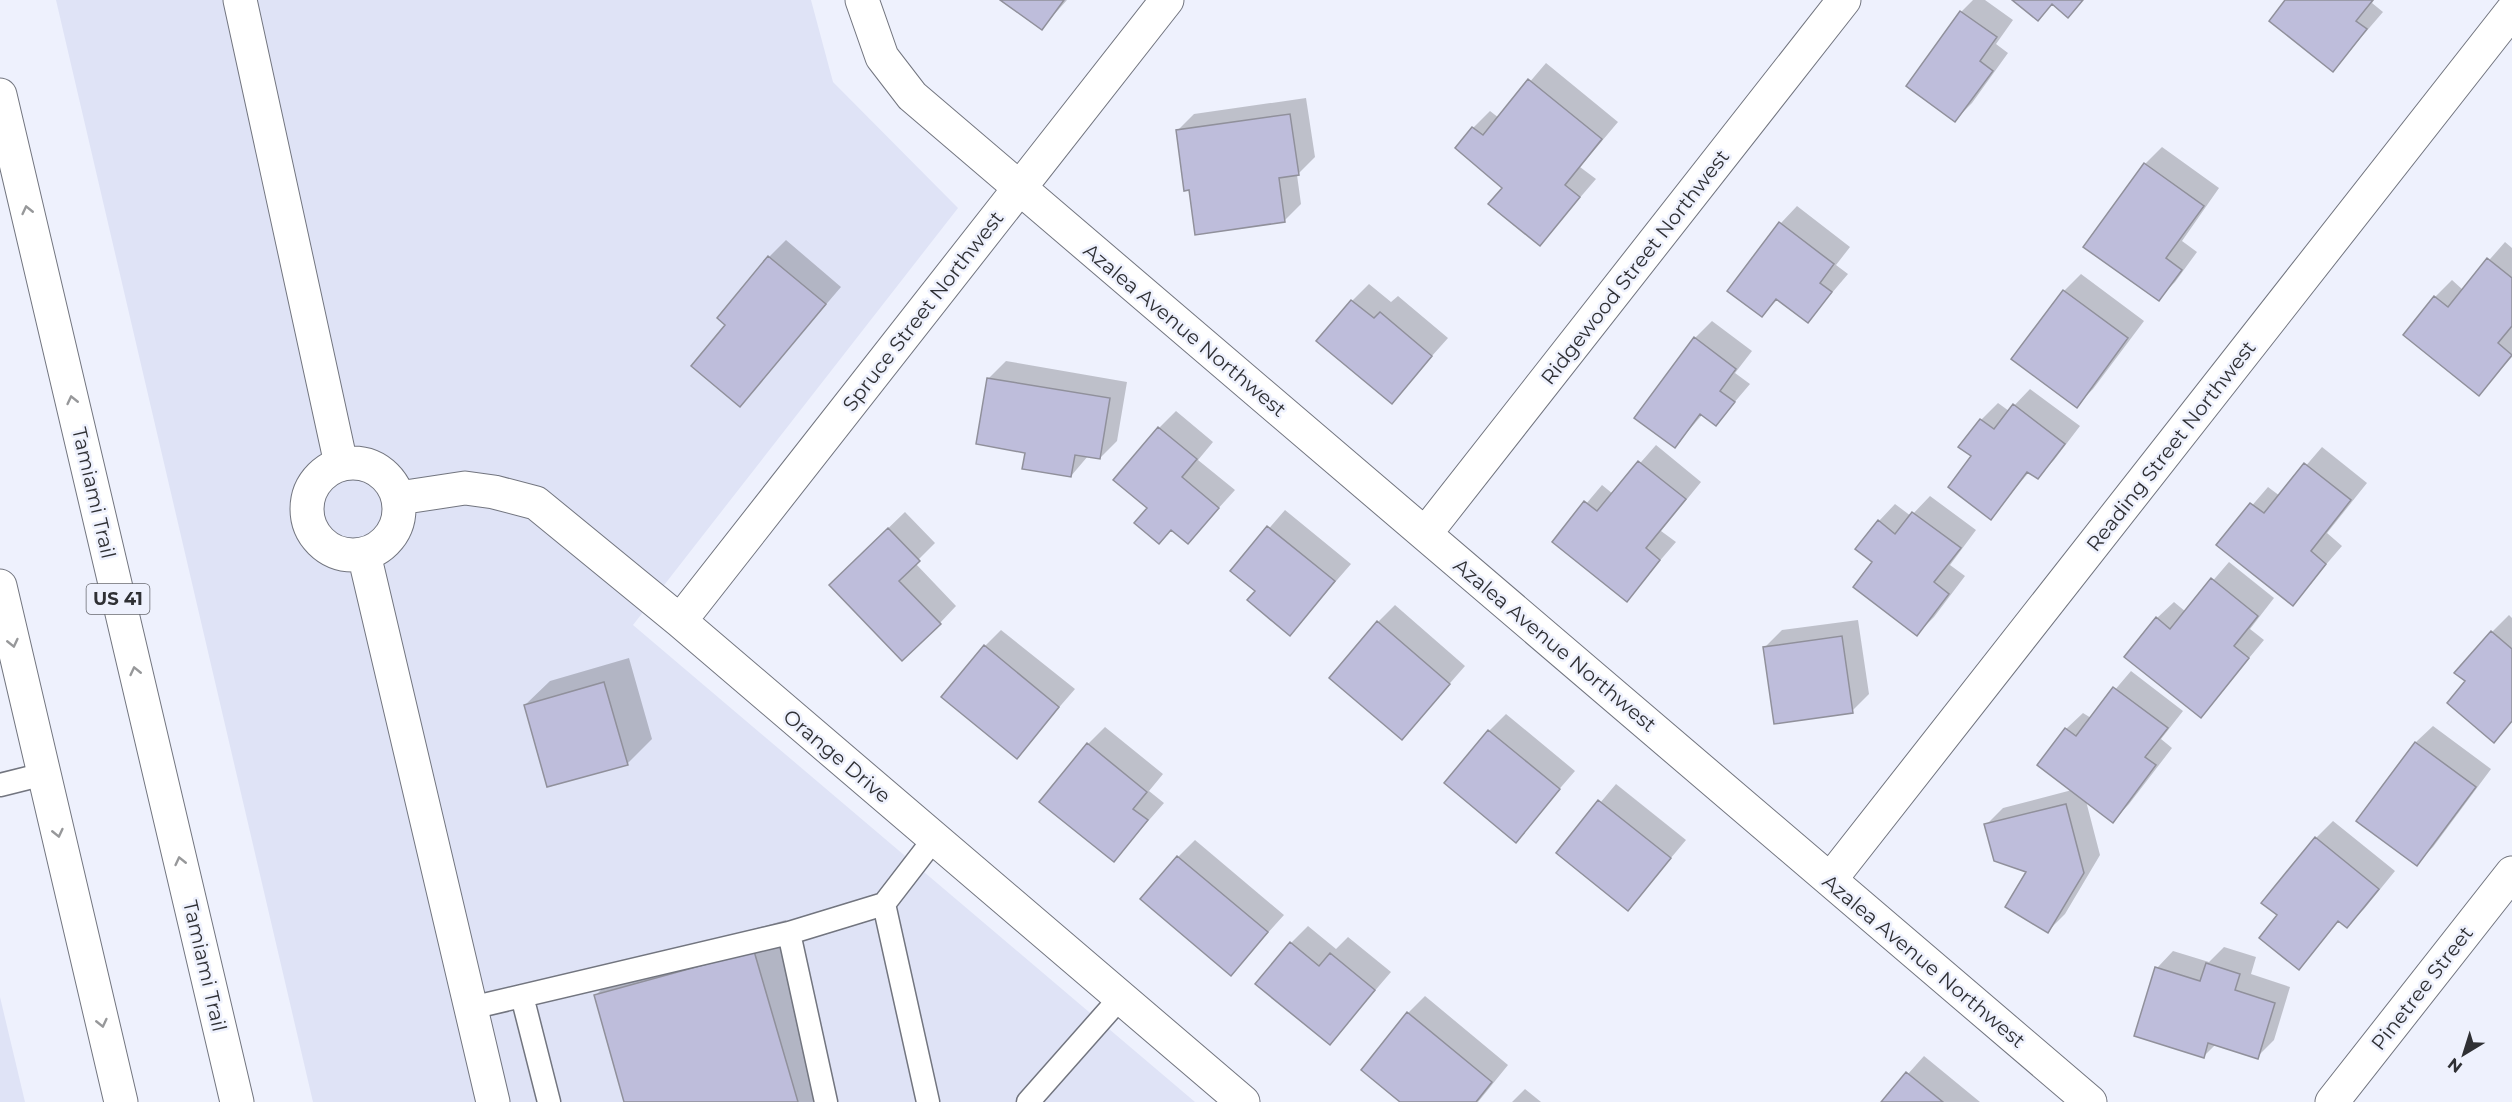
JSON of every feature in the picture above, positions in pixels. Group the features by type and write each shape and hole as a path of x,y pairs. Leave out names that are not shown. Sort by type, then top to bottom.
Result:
{"street":[{"path":"240,0 341,464"},
{"name":"Azalea Avenue Northwest","path":"862,0 882,57 912,96 2090,1102"},
{"name":"Spruce Street Northwest","path":"680,621 1167,0"},
{"name":"Ridgewood Street Northwest","path":"1425,534 1844,0"},
{"name":"Reading Street Northwest","path":"1830,880 2512,11"},
{"name":"Tamiami Trail","path":"0,95 237,1102"},
{"path":"356,463 377,469 393,484 399,498 400,512 396,527 389,539 378,549 364,554 348,556 333,551 320,542 311,528 307,512 308,496 315,482 327,471 341,464 356,463"},
{"name":"Orange Drive","path":"399,498 465,488 494,492 536,503 680,621 1243,1102"},
{"path":"364,554 493,1102"},
{"path":"0,586 121,1102"},
{"name":"Pinetree Street","path":"2332,1102 2512,873"}],"lane":[{"path":"0,785 44,774"},
{"path":"471,1008 789,933 884,904 934,838"},
{"path":"884,904 928,1102"},
{"path":"789,933 826,1102"},
{"path":"522,996 549,1102"},
{"path":"1028,1102 1120,998"}],"shaded area":[{"path":"56,0 811,0 833,82 958,208 633,625 1195,1102 313,1102"},
{"path":"0,997 25,1102 0,1102"}],"building":[{"path":"1000,0 1064,0 1042,30"},
{"path":"2012,0 2083,0 2068,18 2052,4 2038,21"},
{"path":"2285,0 2373,0 2356,21 2367,29 2333,72 2269,21"},
{"path":"1960,11 1997,37 1980,61 1993,71 1955,122 1906,86"},
{"path":"1528,79 1602,139 1565,185 1580,197 1540,246 1488,204 1502,188 1455,148 1472,127 1483,135"},
{"path":"1290,114 1299,175 1279,178 1285,222 1195,235 1189,190 1184,191 1176,130"},
{"path":"2144,163 2204,206 2166,258 2182,270 2159,301 2083,247"},
{"path":"1779,222 1834,264 1820,283 1832,292 1808,323 1776,299 1762,317 1727,291"},
{"path":"768,256 826,304 740,407 691,366 725,325 717,318"},
{"path":"2487,258 2512,278 2512,326 2498,343 2512,355 2479,396 2403,335 2434,296 2448,307"},
{"path":"2063,290 2128,338 2077,408 2011,359"},
{"path":"1351,300 1374,318 1380,312 1432,356 1392,404 1316,341"},
{"path":"1694,337 1736,369 1720,391 1735,402 1716,426 1700,414 1675,448 1634,418"},
{"path":"987,378 1110,398 1100,459 1075,455 1071,477 1022,469 1025,453 976,444"},
{"path":"2013,404 2065,444 2038,479 2027,472 1991,520 1948,487 1971,456 1958,447 1980,419 1994,429"},
{"path":"1158,427 1197,459 1182,477 1219,508 1188,544 1171,530 1159,544 1134,523 1147,508 1113,480"},
{"path":"1638,461 1686,499 1646,548 1660,560 1627,602 1552,542 1584,501 1597,511"},
{"path":"2304,463 2351,500 2311,551 2326,564 2293,606 2216,545 2250,503 2264,513"},
{"path":"1912,512 1961,548 1934,582 1949,594 1917,636 1853,587 1872,562 1855,549 1878,520 1895,534"},
{"path":"1267,526 1335,581 1290,636 1247,600 1255,591 1230,571"},
{"path":"888,528 920,561 899,581 941,624 902,661 829,585"},
{"path":"2211,578 2258,616 2234,646 2249,658 2201,718 2124,657 2156,617 2170,629"},
{"path":"1377,621 1450,684 1402,740 1329,678"},
{"path":"2491,631 2512,649 2512,721 2494,743 2447,703 2465,681 2454,673"},
{"path":"1842,636 1853,713 1774,724 1763,647"},
{"path":"984,645 1059,707 1017,759 941,697"},
{"path":"604,682 628,765 547,787 524,705"},
{"path":"2113,687 2168,728 2145,757 2156,765 2113,823 2037,765 2065,728 2076,736"},
{"path":"1488,730 1560,789 1516,843 1444,783"},
{"path":"2415,742 2476,787 2417,866 2356,821"},
{"path":"1087,743 1147,792 1133,809 1148,820 1114,862 1039,802"},
{"path":"1598,800 1671,858 1628,911 1556,853"},
{"path":"2066,804 2084,873 2048,933 2005,907 2026,872 1994,861 1984,824"},
{"path":"2315,837 2379,889 2347,928 2338,921 2299,970 2259,938 2277,915 2261,903"},
{"path":"1177,856 1268,932 1231,976 1140,899"},
{"path":"1290,942 1319,966 1330,953 1375,990 1330,1045 1255,984"},
{"path":"754,951 798,1102 624,1102 594,995"},
{"path":"2206,963 2240,974 2235,990 2275,1003 2258,1059 2208,1043 2204,1058 2134,1036 2155,967 2200,981"},
{"path":"1407,1012 1492,1082 1476,1102 1400,1102 1361,1070"},
{"path":"1906,1072 1943,1102 1881,1102"}]}
